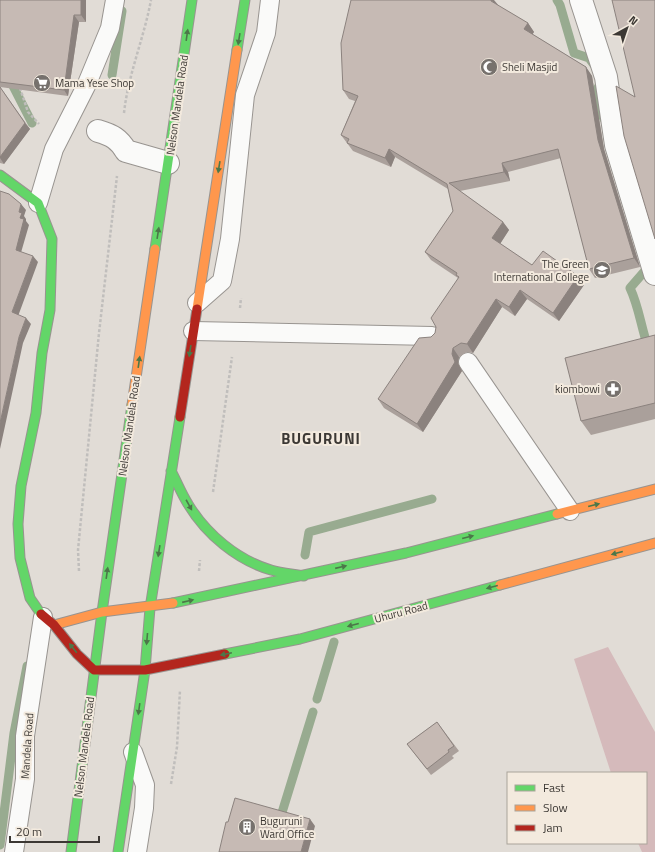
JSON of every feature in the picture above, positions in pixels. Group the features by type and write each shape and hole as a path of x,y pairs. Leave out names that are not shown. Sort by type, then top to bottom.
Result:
{"main road":[{"name":"Nelson Mandela Road","path":"71,852 102,612 192,0"},
{"path":"118,852 145,670 150,608 245,0"},
{"path":"0,175 38,203 52,239 50,310 42,353 36,413 21,486 18,524 20,558 30,598 77,654 94,670"},
{"path":"171,470 190,508 204,527 250,562 272,570 304,576"},
{"path":"48,621 102,612 150,608 304,576 406,552 655,489"},
{"name":"Uhuru Road","path":"94,670 145,670 300,639 655,543"}],"street":[{"path":"581,0 606,77 616,145 655,274"},
{"path":"98,131 112,135 121,142 126,151 168,163"}],"lane":[{"path":"38,203 54,149 92,72 110,28 115,0"},
{"path":"197,303 222,281 230,239 245,95 266,33 270,0"},
{"path":"193,331 432,336"},
{"path":"468,362 570,511"},
{"name":"Mandela Road","path":"14,852 25,779 25,736 48,621"},
{"path":"133,752 145,785 144,808 137,852"}],"path":[{"path":"79,573 78,550 97,348 126,97 146,25 151,0"},
{"path":"19,83 28,112 46,133 54,149"},
{"path":"197,599 204,527 212,498 242,295"},
{"path":"171,785 177,747 181,663"}],"shaded area":[{"path":"608,647 655,732 655,852 642,852 638,844 647,844 647,772 611,772 574,659"}],"building":[{"path":"0,0 81,0 81,15 74,15 64,90 0,82"},
{"path":"351,0 491,0 528,23 524,29 586,67 598,140 634,258 589,269 558,149 502,163 504,172 449,183 503,222 492,238 532,265 543,251 578,276 553,313 520,290 509,307 496,299 467,344 461,343 453,348 452,354 455,362 417,424 378,399 419,338 431,337 435,333 436,327 431,318 459,277 456,275 457,273 425,252 453,211 447,184 389,149 385,158 347,143 349,139 341,135 358,96 343,90 341,43"},
{"path":"612,0 655,0 655,239 624,136 616,86 635,97"},
{"path":"0,87 25,123 0,157"},
{"path":"0,191 9,194 21,204 19,212 22,213 20,218 24,219 16,250 33,256 12,312 26,318 19,337 0,423"},
{"path":"655,335 655,403 581,421 565,358"},
{"path":"437,722 454,746 448,750 449,752 427,769 407,744"},
{"path":"235,798 310,819 301,852 219,852 226,822 228,822"}],"waterway":[{"path":"557,0 560,5 574,53 589,58 595,66"},
{"path":"112,75 122,11"},
{"path":"11,77 12,84 32,123"},
{"path":"603,79 595,93 600,112 606,122"},
{"path":"648,347 636,302 630,288 650,265"},
{"path":"305,555 309,532 432,499"},
{"path":"317,699 334,642"},
{"path":"0,845 14,733 27,666"},
{"path":"280,819 313,712"}],"traffic: fast":[{"path":"155,249 192,0"},
{"path":"237,50 245,0"},
{"path":"0,175 38,203 52,239 50,310 42,353 36,413 21,486 18,524 20,558 30,598 41,614"},
{"path":"71,852 102,612 132,405"},
{"path":"118,852 145,670 150,608 180,417"},
{"path":"171,471 195,515 213,535 235,553 258,566 275,571 304,576"},
{"path":"173,603 406,553 557,514"},
{"path":"225,654 300,639 500,585"}],"traffic: slow":[{"path":"197,309 237,50"},
{"path":"132,405 155,249"},
{"path":"557,514 655,489"},
{"path":"500,585 655,543"},
{"path":"54,625 102,612 173,603"}],"traffic: jam":[{"path":"180,417 197,309"},
{"path":"41,614 54,625 77,654 94,670 145,670 225,654"}],"place":[{"name":"Sheli Masjid","path":"489,67"},
{"name":"Mama Yese Shop","path":"42,83"},
{"name":"The Green International College","path":"602,270"},
{"name":"kiombowi","path":"613,389"},
{"name":"Buguruni Ward Office","path":"247,827"}],"district":[{"name":"BUGURUNI","path":"321,438"}]}
